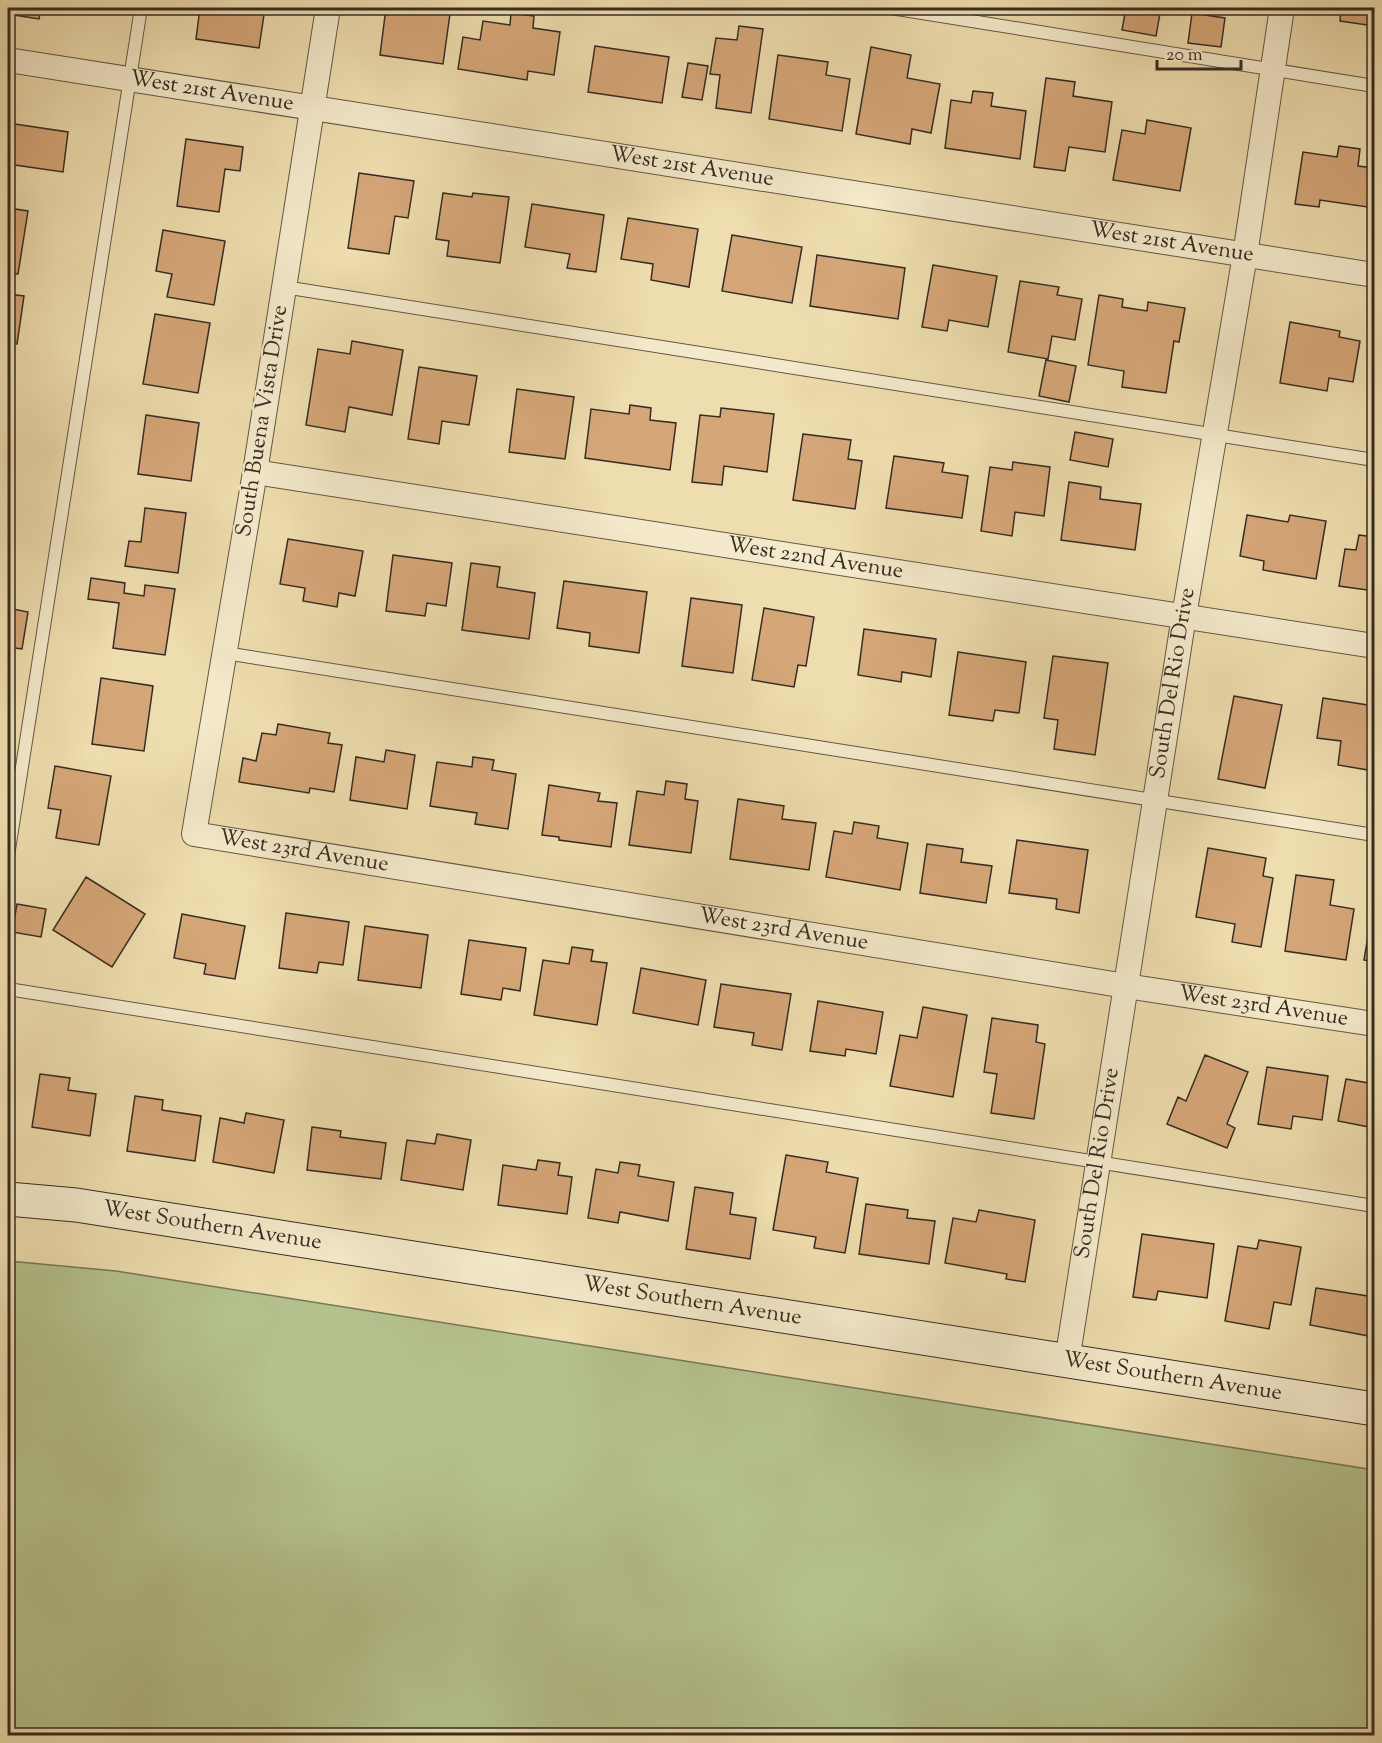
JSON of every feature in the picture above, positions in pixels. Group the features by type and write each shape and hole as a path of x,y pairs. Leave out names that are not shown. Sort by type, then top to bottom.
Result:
{"main road":[{"name":"West Southern Avenue","path":"8,1199 76,1205 1374,1409"}],"street":[{"name":"South Buena Vista Drive","path":"194,834 255,472 328,8"},
{"name":"South Del Rio Drive","path":"1067,1361 1184,616 1245,255 1282,8"},
{"name":"West 21st Avenue","path":"8,60 1374,275"},
{"name":"West 22nd Avenue","path":"255,472 1374,646"},
{"name":"West 23rd Avenue","path":"194,834 1126,986 1374,1024"}],"lane":[{"path":"8,856 141,8"},
{"path":"891,8 1374,86"},
{"path":"284,287 1374,460"},
{"path":"225,653 1374,835"},
{"path":"8,989 1374,1206"}],"green space":[{"path":"8,1261 116,1271 1374,1470 1374,1735 8,1735"}],"building":[{"path":"8,8 41,8 39,19 8,14"},
{"path":"200,8 265,8 259,48 196,39"},
{"path":"386,8 450,14 443,64 380,55"},
{"path":"1126,8 1161,8 1156,36 1122,30"},
{"path":"1341,8 1374,8 1374,26 1340,21"},
{"path":"511,13 534,16 533,28 560,32 554,75 528,71 527,80 458,69 463,37 480,40 483,21 510,25"},
{"path":"1192,13 1225,18 1221,47 1188,43"},
{"path":"739,26 763,29 751,113 716,108 720,75 710,74 716,38 737,40"},
{"path":"595,46 669,57 662,103 588,92"},
{"path":"871,47 911,55 907,78 940,84 931,133 912,129 910,144 856,134"},
{"path":"778,55 828,62 826,75 850,79 842,131 769,119"},
{"path":"688,63 708,66 702,100 682,97"},
{"path":"1046,78 1075,82 1073,96 1112,102 1105,152 1069,147 1065,171 1034,167"},
{"path":"973,91 993,93 991,106 1026,111 1020,159 945,148 951,100 971,103"},
{"path":"1147,120 1191,128 1180,191 1113,180 1122,130 1145,134"},
{"path":"8,123 68,132 63,172 8,164"},
{"path":"186,139 243,147 240,171 225,169 219,212 177,206"},
{"path":"1339,146 1360,149 1358,166 1374,168 1374,208 1320,200 1319,207 1295,204 1303,152 1337,157"},
{"path":"359,173 414,181 408,218 395,216 389,254 348,248"},
{"path":"443,193 472,197 473,193 509,197 500,263 447,256 449,241 436,239"},
{"path":"532,204 604,215 596,272 567,268 570,254 525,247"},
{"path":"8,208 28,211 18,274 8,273"},
{"path":"628,218 698,229 689,287 651,280 653,264 621,259"},
{"path":"163,230 225,241 214,305 167,297 172,274 156,271"},
{"path":"732,235 802,247 792,303 722,291"},
{"path":"817,255 905,268 898,319 810,306"},
{"path":"933,265 997,276 988,327 949,320 947,331 922,327"},
{"path":"1020,281 1059,287 1057,295 1082,299 1075,340 1052,336 1048,359 1008,352"},
{"path":"8,294 24,296 17,344 8,343"},
{"path":"1099,295 1123,299 1122,307 1147,311 1148,302 1185,308 1179,342 1174,341 1166,393 1122,387 1124,371 1088,365"},
{"path":"155,314 210,323 198,393 143,384"},
{"path":"1290,322 1340,331 1339,337 1360,341 1353,382 1329,378 1327,391 1280,383"},
{"path":"352,341 403,350 392,415 349,407 345,432 306,425 318,349 350,354"},
{"path":"1046,360 1076,366 1069,402 1039,396"},
{"path":"419,367 477,376 469,425 442,421 439,444 408,439"},
{"path":"517,389 574,397 565,459 509,452"},
{"path":"630,405 651,408 650,420 676,423 670,470 585,458 591,409 629,414"},
{"path":"721,408 774,414 767,472 724,466 722,485 692,482 700,415 720,417"},
{"path":"146,415 199,423 191,481 138,474"},
{"path":"1075,432 1113,439 1108,467 1070,460"},
{"path":"803,434 851,440 848,459 862,461 855,509 793,500"},
{"path":"894,456 944,463 942,472 968,476 962,518 886,508"},
{"path":"1013,462 1050,467 1044,516 1015,512 1012,536 981,531 990,467 1012,470"},
{"path":"1069,482 1101,487 1100,499 1141,504 1135,550 1061,540"},
{"path":"145,508 186,513 178,573 125,566 129,541 141,542"},
{"path":"1247,515 1288,522 1290,515 1326,521 1316,579 1263,570 1264,561 1240,556"},
{"path":"1359,535 1374,537 1374,591 1339,586 1345,549 1356,550"},
{"path":"288,539 363,551 355,596 339,593 337,607 303,601 305,588 280,584"},
{"path":"393,555 452,563 446,606 427,603 425,616 386,611"},
{"path":"471,563 500,567 497,587 535,593 529,639 462,630"},
{"path":"91,578 125,583 124,593 144,596 145,585 175,589 165,655 113,648 119,603 88,599"},
{"path":"564,581 647,592 639,653 589,646 590,633 557,628"},
{"path":"691,598 742,605 733,673 682,666"},
{"path":"8,608 28,612 22,649 8,647"},
{"path":"764,608 814,617 806,666 798,665 794,687 752,680"},
{"path":"864,629 936,639 931,677 902,672 901,682 858,675"},
{"path":"958,652 1026,662 1019,713 995,710 993,721 949,715"},
{"path":"1053,656 1108,663 1095,755 1054,749 1058,720 1044,718"},
{"path":"101,678 153,686 144,751 92,744"},
{"path":"1234,696 1282,705 1265,788 1218,779"},
{"path":"1323,698 1374,706 1374,771 1338,765 1341,741 1317,738"},
{"path":"278,724 330,733 328,743 342,745 334,792 310,788 309,793 239,782 243,758 256,761 262,733 276,735"},
{"path":"386,750 415,755 407,809 350,800 356,757 384,762"},
{"path":"473,757 494,760 492,770 516,774 508,829 475,824 477,813 430,806 437,762 472,767"},
{"path":"55,766 111,776 99,845 56,838 61,810 48,808"},
{"path":"666,781 687,784 685,799 698,801 691,853 629,845 637,791 664,795"},
{"path":"549,785 600,793 598,801 617,803 611,847 559,840 559,837 542,835"},
{"path":"738,799 784,806 782,819 816,823 809,870 730,859"},
{"path":"854,822 879,826 877,838 908,843 900,890 826,877 834,831 852,834"},
{"path":"1017,840 1088,850 1079,913 1056,909 1057,899 1009,893"},
{"path":"927,844 963,849 961,862 992,866 986,903 920,893"},
{"path":"1208,848 1266,858 1263,876 1273,878 1261,947 1232,942 1235,924 1196,917"},
{"path":"1296,875 1334,880 1330,905 1354,909 1346,960 1285,951"},
{"path":"86,877 145,914 112,967 53,930"},
{"path":"17,904 46,909 41,937 12,932"},
{"path":"286,913 349,922 343,965 319,962 317,973 279,968"},
{"path":"182,914 245,926 235,979 204,974 206,964 174,958"},
{"path":"1371,918 1374,918 1374,962 1364,960"},
{"path":"365,926 428,935 421,988 358,980"},
{"path":"469,940 526,948 520,991 503,988 501,1000 461,994"},
{"path":"572,947 593,950 591,961 607,963 597,1025 534,1015 543,960 569,964"},
{"path":"641,968 706,980 698,1025 633,1013"},
{"path":"721,984 791,994 782,1050 752,1045 754,1033 714,1027"},
{"path":"818,1001 883,1012 876,1054 846,1049 845,1056 810,1051"},
{"path":"923,1007 967,1015 953,1097 890,1086 900,1035 917,1038"},
{"path":"992,1018 1038,1025 1036,1042 1045,1044 1034,1119 991,1113 997,1074 984,1072"},
{"path":"1205,1055 1248,1072 1227,1124 1235,1128 1227,1148 1167,1124 1178,1097 1186,1101"},
{"path":"1267,1067 1328,1076 1322,1120 1293,1116 1291,1129 1258,1124"},
{"path":"40,1074 70,1078 68,1090 96,1094 90,1136 32,1127"},
{"path":"1346,1079 1374,1084 1374,1128 1338,1121"},
{"path":"135,1096 163,1100 162,1110 201,1116 195,1161 127,1151"},
{"path":"246,1113 284,1120 274,1173 213,1162 220,1118 244,1123"},
{"path":"312,1127 341,1131 340,1137 386,1143 381,1179 307,1170"},
{"path":"437,1134 471,1140 463,1190 401,1180 407,1140 435,1144"},
{"path":"786,1155 828,1162 826,1172 858,1178 845,1253 814,1248 816,1237 773,1230"},
{"path":"538,1160 560,1163 558,1175 572,1177 567,1214 498,1205 503,1165 536,1170"},
{"path":"620,1162 640,1165 638,1176 674,1182 668,1221 620,1212 618,1223 588,1218 596,1169 618,1173"},
{"path":"695,1187 733,1193 730,1214 756,1218 750,1259 686,1249"},
{"path":"866,1204 908,1210 907,1218 935,1221 929,1264 859,1254"},
{"path":"979,1210 1035,1220 1025,1282 1006,1279 1007,1274 945,1263 953,1218 976,1222"},
{"path":"1142,1234 1214,1244 1207,1298 1158,1291 1156,1300 1133,1297"},
{"path":"1259,1240 1301,1247 1291,1305 1274,1302 1269,1329 1225,1321 1238,1246 1257,1249"},
{"path":"1316,1288 1374,1297 1374,1337 1310,1325"}]}
